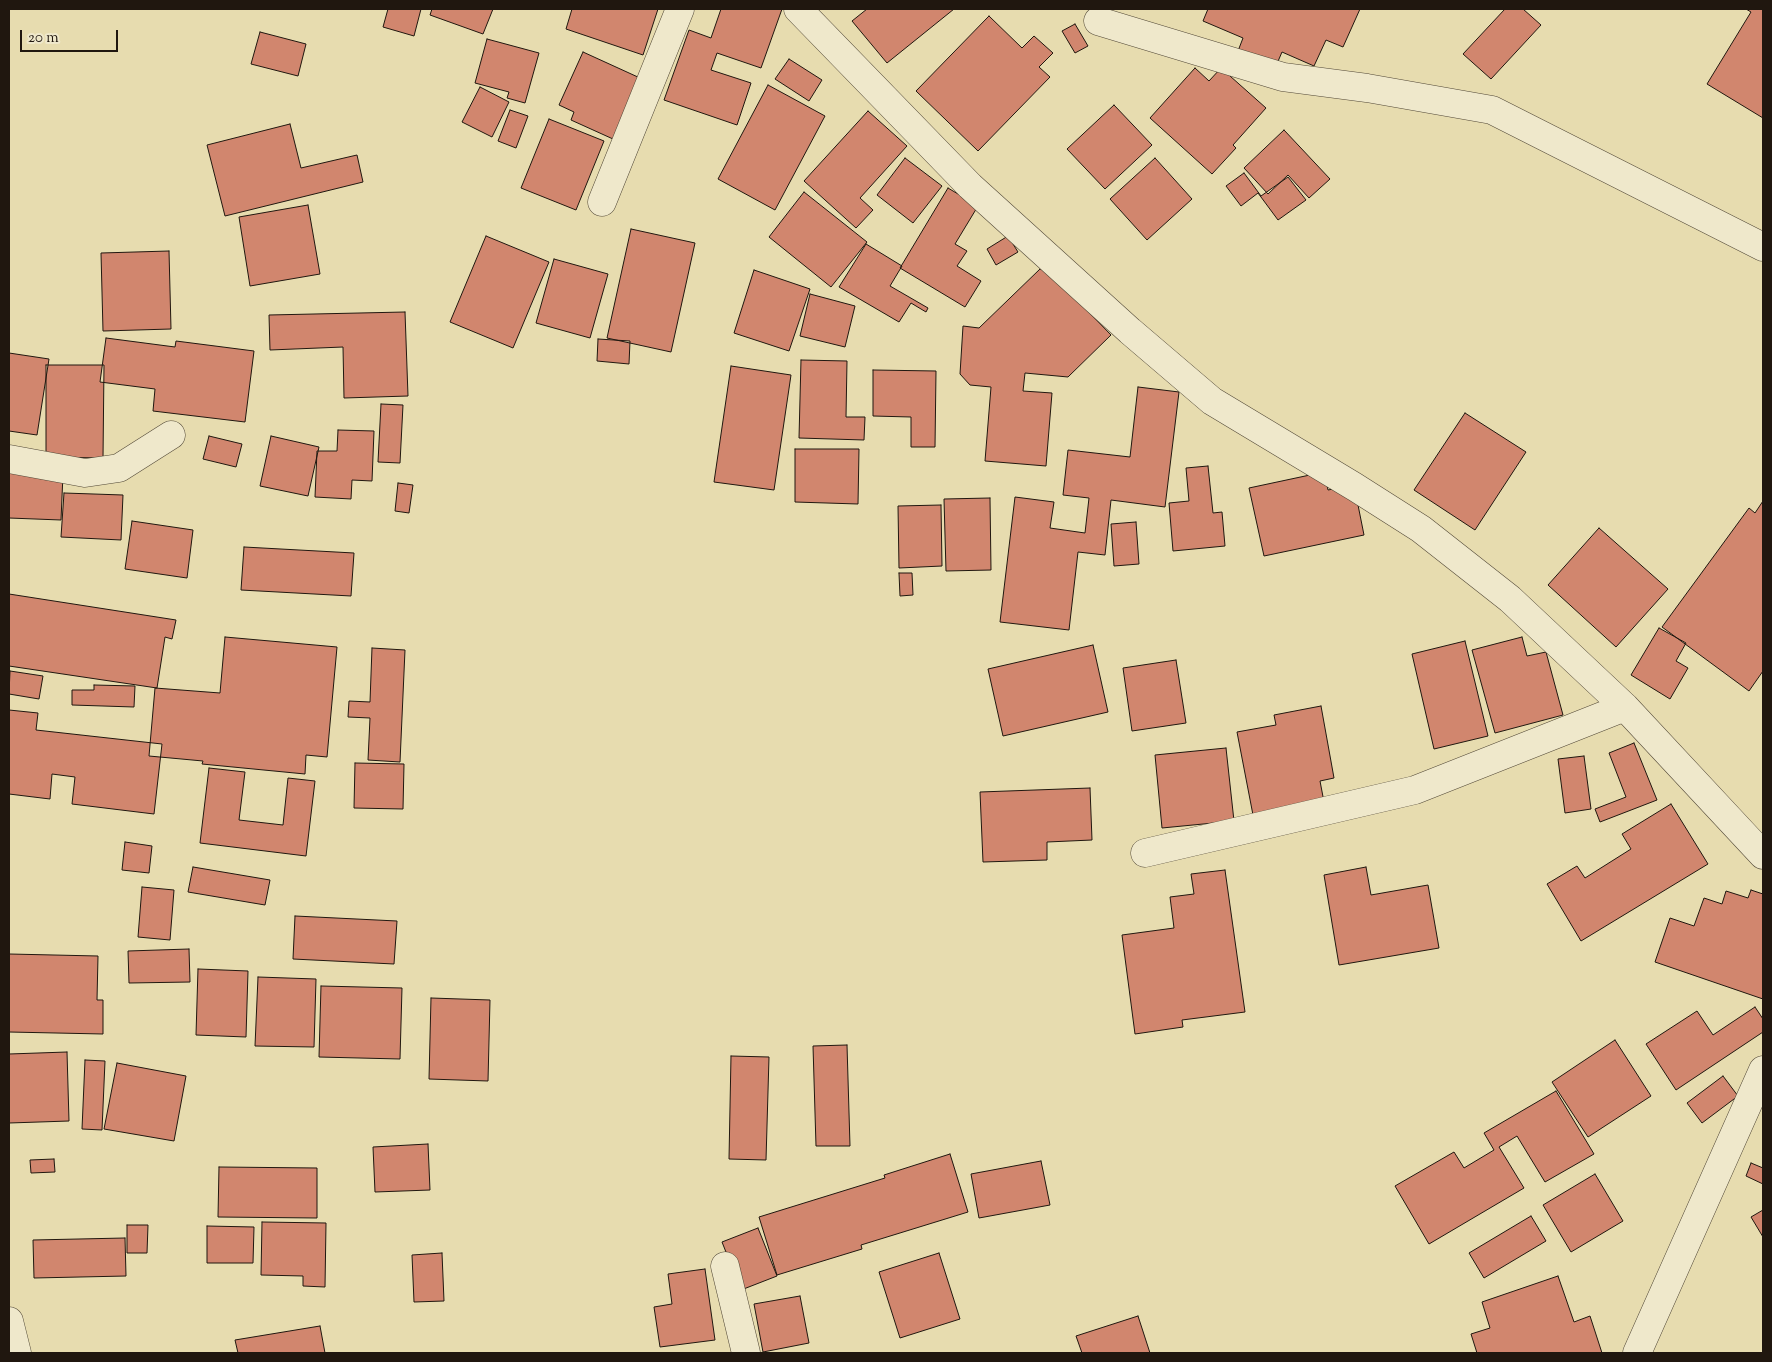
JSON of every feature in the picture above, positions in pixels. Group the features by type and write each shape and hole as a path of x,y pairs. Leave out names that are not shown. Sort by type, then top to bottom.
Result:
{"street":[{"path":"602,202 680,9"},
{"path":"798,9 970,186 1130,331 1212,401 1421,529 1510,599 1625,707 1763,855"},
{"path":"1098,21 1283,77 1368,88 1492,110 1763,247"},
{"path":"9,459 85,473 119,468 171,435"},
{"path":"1145,853 1415,790 1625,707"},
{"path":"1637,1353 1763,1070"},
{"path":"725,1266 746,1353"},
{"path":"9,1321 17,1353"}],"building":[{"path":"388,9 421,9 414,36 383,27"},
{"path":"432,9 493,9 483,34 430,15"},
{"path":"572,9 658,9 643,55 566,29"},
{"path":"721,9 782,9 761,68 717,53 711,70 751,83 737,125 664,100 689,30 711,38"},
{"path":"867,9 954,9 887,63 852,21"},
{"path":"1208,9 1360,9 1343,47 1326,40 1314,66 1282,52 1276,66 1238,51 1243,38 1203,21"},
{"path":"1505,9 1523,9 1541,25 1491,79 1463,54"},
{"path":"1746,9 1763,9 1763,118 1707,84 1751,12"},
{"path":"989,16 1022,48 1034,36 1053,53 1039,67 1050,77 978,151 916,91"},
{"path":"1075,24 1088,46 1075,53 1062,31"},
{"path":"260,32 306,44 298,76 251,64"},
{"path":"487,39 539,53 525,103 507,98 509,92 475,83"},
{"path":"583,52 640,78 613,139 571,120 574,112 559,105"},
{"path":"789,59 822,80 809,101 775,79"},
{"path":"1195,68 1209,81 1221,68 1266,108 1233,145 1236,148 1212,174 1150,118"},
{"path":"768,85 825,116 775,210 718,179"},
{"path":"480,87 509,102 492,137 462,122"},
{"path":"1114,105 1152,145 1105,189 1067,149"},
{"path":"510,110 528,116 516,148 498,141"},
{"path":"868,111 907,146 860,198 873,210 856,228 804,181"},
{"path":"549,119 604,141 576,210 521,188"},
{"path":"290,124 301,168 357,155 363,182 225,216 207,145"},
{"path":"1284,130 1330,179 1309,198 1288,175 1268,194 1244,168"},
{"path":"905,158 942,186 913,223 877,195"},
{"path":"1155,158 1192,199 1147,240 1110,199"},
{"path":"1244,173 1261,196 1288,177 1306,200 1278,220 1258,193 1241,206 1226,186"},
{"path":"948,188 978,206 955,244 967,251 957,266 981,281 965,307 900,268"},
{"path":"804,192 867,242 831,287 769,237"},
{"path":"308,205 320,274 250,286 239,217"},
{"path":"631,229 695,243 671,352 607,338"},
{"path":"486,236 549,262 513,348 450,322"},
{"path":"1008,236 1018,252 996,265 987,249"},
{"path":"866,244 902,266 890,286 928,308 926,312 911,303 899,322 839,287"},
{"path":"169,251 171,329 103,331 101,253"},
{"path":"554,259 608,274 590,338 536,323"},
{"path":"1040,269 1048,270 1111,335 1068,377 1025,373 1023,391 1052,393 1046,466 985,461 991,387 970,385 960,374 963,326 979,328"},
{"path":"754,270 810,289 789,351 734,333"},
{"path":"810,294 855,306 845,347 800,336"},
{"path":"405,312 408,396 344,398 343,347 270,350 269,315"},
{"path":"106,338 175,347 176,341 254,351 245,422 153,411 155,389 100,382"},
{"path":"598,339 630,341 629,364 597,361"},
{"path":"9,353 49,359 37,435 9,431"},
{"path":"801,360 847,361 846,417 865,417 864,440 799,438"},
{"path":"46,365 104,365 103,458 46,457"},
{"path":"731,366 791,375 774,490 714,482"},
{"path":"873,370 936,371 935,447 911,447 911,417 873,416"},
{"path":"1138,387 1179,392 1165,507 1111,500 1105,555 1078,552 1069,630 1000,622 1015,497 1054,502 1050,528 1085,533 1089,498 1063,495 1068,450 1130,457"},
{"path":"381,404 403,405 400,463 378,462"},
{"path":"1465,413 1526,452 1475,530 1414,490"},
{"path":"338,430 374,431 372,481 352,480 351,499 315,497 317,451 337,451"},
{"path":"209,436 242,444 236,467 203,459"},
{"path":"271,436 319,447 308,496 260,486"},
{"path":"795,449 859,449 858,504 795,502"},
{"path":"1208,466 1213,513 1222,512 1225,546 1173,551 1169,503 1189,501 1186,468"},
{"path":"1324,472 1328,490 1354,485 1364,535 1264,556 1249,488"},
{"path":"9,473 63,474 61,520 9,518"},
{"path":"398,483 413,485 409,513 395,511"},
{"path":"64,493 123,495 121,540 61,537"},
{"path":"990,498 991,570 946,571 944,499"},
{"path":"1763,501 1763,671 1749,691 1662,627 1749,508 1755,513"},
{"path":"941,505 942,566 899,568 898,506"},
{"path":"132,521 193,530 187,578 125,569"},
{"path":"1136,522 1139,564 1114,566 1111,524"},
{"path":"1599,528 1668,589 1616,647 1548,585"},
{"path":"244,547 354,553 351,596 241,590"},
{"path":"899,573 912,573 913,595 900,596"},
{"path":"9,594 176,620 172,639 165,637 157,688 9,666"},
{"path":"1659,628 1686,643 1676,661 1688,668 1670,699 1631,675"},
{"path":"225,637 337,647 327,757 306,755 305,774 202,764 203,761 149,756 155,688 220,693"},
{"path":"1522,637 1527,656 1546,652 1563,715 1495,733 1472,650"},
{"path":"1465,641 1488,736 1434,749 1412,654"},
{"path":"1093,645 1108,712 1003,736 988,669"},
{"path":"372,648 405,650 400,762 368,760 370,718 348,717 349,701 370,702"},
{"path":"1176,660 1186,723 1132,731 1123,668"},
{"path":"10,671 43,676 39,699 9,694"},
{"path":"94,685 135,686 134,707 72,705 72,690 94,690"},
{"path":"1321,706 1334,778 1320,781 1324,802 1253,815 1237,732 1276,725 1274,715"},
{"path":"9,710 38,713 36,730 162,744 154,814 72,804 75,777 52,774 50,799 9,794"},
{"path":"1634,743 1657,800 1600,822 1595,809 1626,797 1609,753"},
{"path":"1226,748 1234,821 1162,828 1155,755"},
{"path":"1584,756 1591,809 1565,813 1558,759"},
{"path":"355,763 404,764 403,809 354,808"},
{"path":"209,768 245,772 239,820 283,825 288,778 315,781 306,856 200,843"},
{"path":"1090,788 1092,840 1047,842 1047,860 983,862 980,792"},
{"path":"1671,804 1708,864 1581,941 1547,884 1577,866 1585,878 1631,849 1622,834"},
{"path":"125,842 152,846 149,873 122,870"},
{"path":"193,867 270,880 265,905 188,892"},
{"path":"1366,867 1371,895 1428,885 1439,948 1339,965 1324,875"},
{"path":"1225,870 1245,1012 1182,1020 1183,1027 1135,1034 1122,935 1174,928 1170,897 1194,894 1191,874"},
{"path":"142,887 174,890 170,940 138,937"},
{"path":"1751,890 1763,894 1763,999 1655,962 1670,918 1694,926 1704,898 1722,904 1726,891 1748,898"},
{"path":"295,916 397,921 394,964 293,959"},
{"path":"189,949 190,982 129,983 128,951"},
{"path":"9,954 98,956 97,1000 103,1000 103,1034 9,1032"},
{"path":"198,969 248,971 246,1037 196,1035"},
{"path":"258,977 316,979 314,1047 255,1046"},
{"path":"321,986 402,988 400,1059 319,1057"},
{"path":"431,998 490,1000 488,1081 429,1079"},
{"path":"1755,1007 1763,1019 1763,1032 1676,1090 1646,1044 1697,1011 1713,1035"},
{"path":"1615,1040 1651,1096 1588,1137 1552,1082"},
{"path":"847,1045 850,1146 816,1146 813,1046"},
{"path":"67,1052 69,1121 9,1123 9,1054"},
{"path":"731,1056 769,1057 766,1160 729,1159"},
{"path":"85,1060 105,1061 102,1130 82,1129"},
{"path":"117,1063 186,1076 174,1141 104,1129"},
{"path":"1723,1076 1738,1096 1702,1123 1687,1103"},
{"path":"1556,1091 1594,1154 1545,1182 1517,1136 1499,1147 1524,1188 1429,1244 1395,1186 1454,1152 1464,1168 1494,1150 1484,1133"},
{"path":"428,1144 430,1190 375,1192 373,1147"},
{"path":"950,1154 968,1212 861,1245 862,1249 777,1275 759,1217 885,1178 884,1175"},
{"path":"54,1159 55,1172 31,1173 30,1160"},
{"path":"1041,1161 1050,1205 979,1218 971,1174"},
{"path":"1751,1163 1763,1168 1763,1184 1746,1176"},
{"path":"219,1167 317,1168 317,1218 218,1217"},
{"path":"1595,1174 1623,1221 1571,1252 1543,1205"},
{"path":"1763,1210 1763,1237 1751,1217"},
{"path":"1531,1216 1546,1241 1484,1278 1469,1253"},
{"path":"262,1222 326,1223 325,1287 303,1286 303,1276 261,1275"},
{"path":"127,1225 148,1225 147,1253 127,1253"},
{"path":"207,1226 254,1227 253,1263 207,1263"},
{"path":"758,1228 777,1276 741,1290 722,1242"},
{"path":"125,1238 126,1276 34,1278 33,1240"},
{"path":"442,1253 444,1301 414,1302 412,1255"},
{"path":"939,1253 960,1319 900,1338 879,1272"},
{"path":"705,1269 715,1340 660,1347 654,1307 672,1304 668,1274"},
{"path":"1558,1276 1574,1322 1590,1316 1602,1353 1477,1353 1471,1334 1490,1328 1482,1302"},
{"path":"800,1296 809,1343 763,1352 754,1304"},
{"path":"1138,1316 1150,1353 1082,1353 1076,1336"},
{"path":"320,1326 325,1353 238,1353 235,1340"}]}
